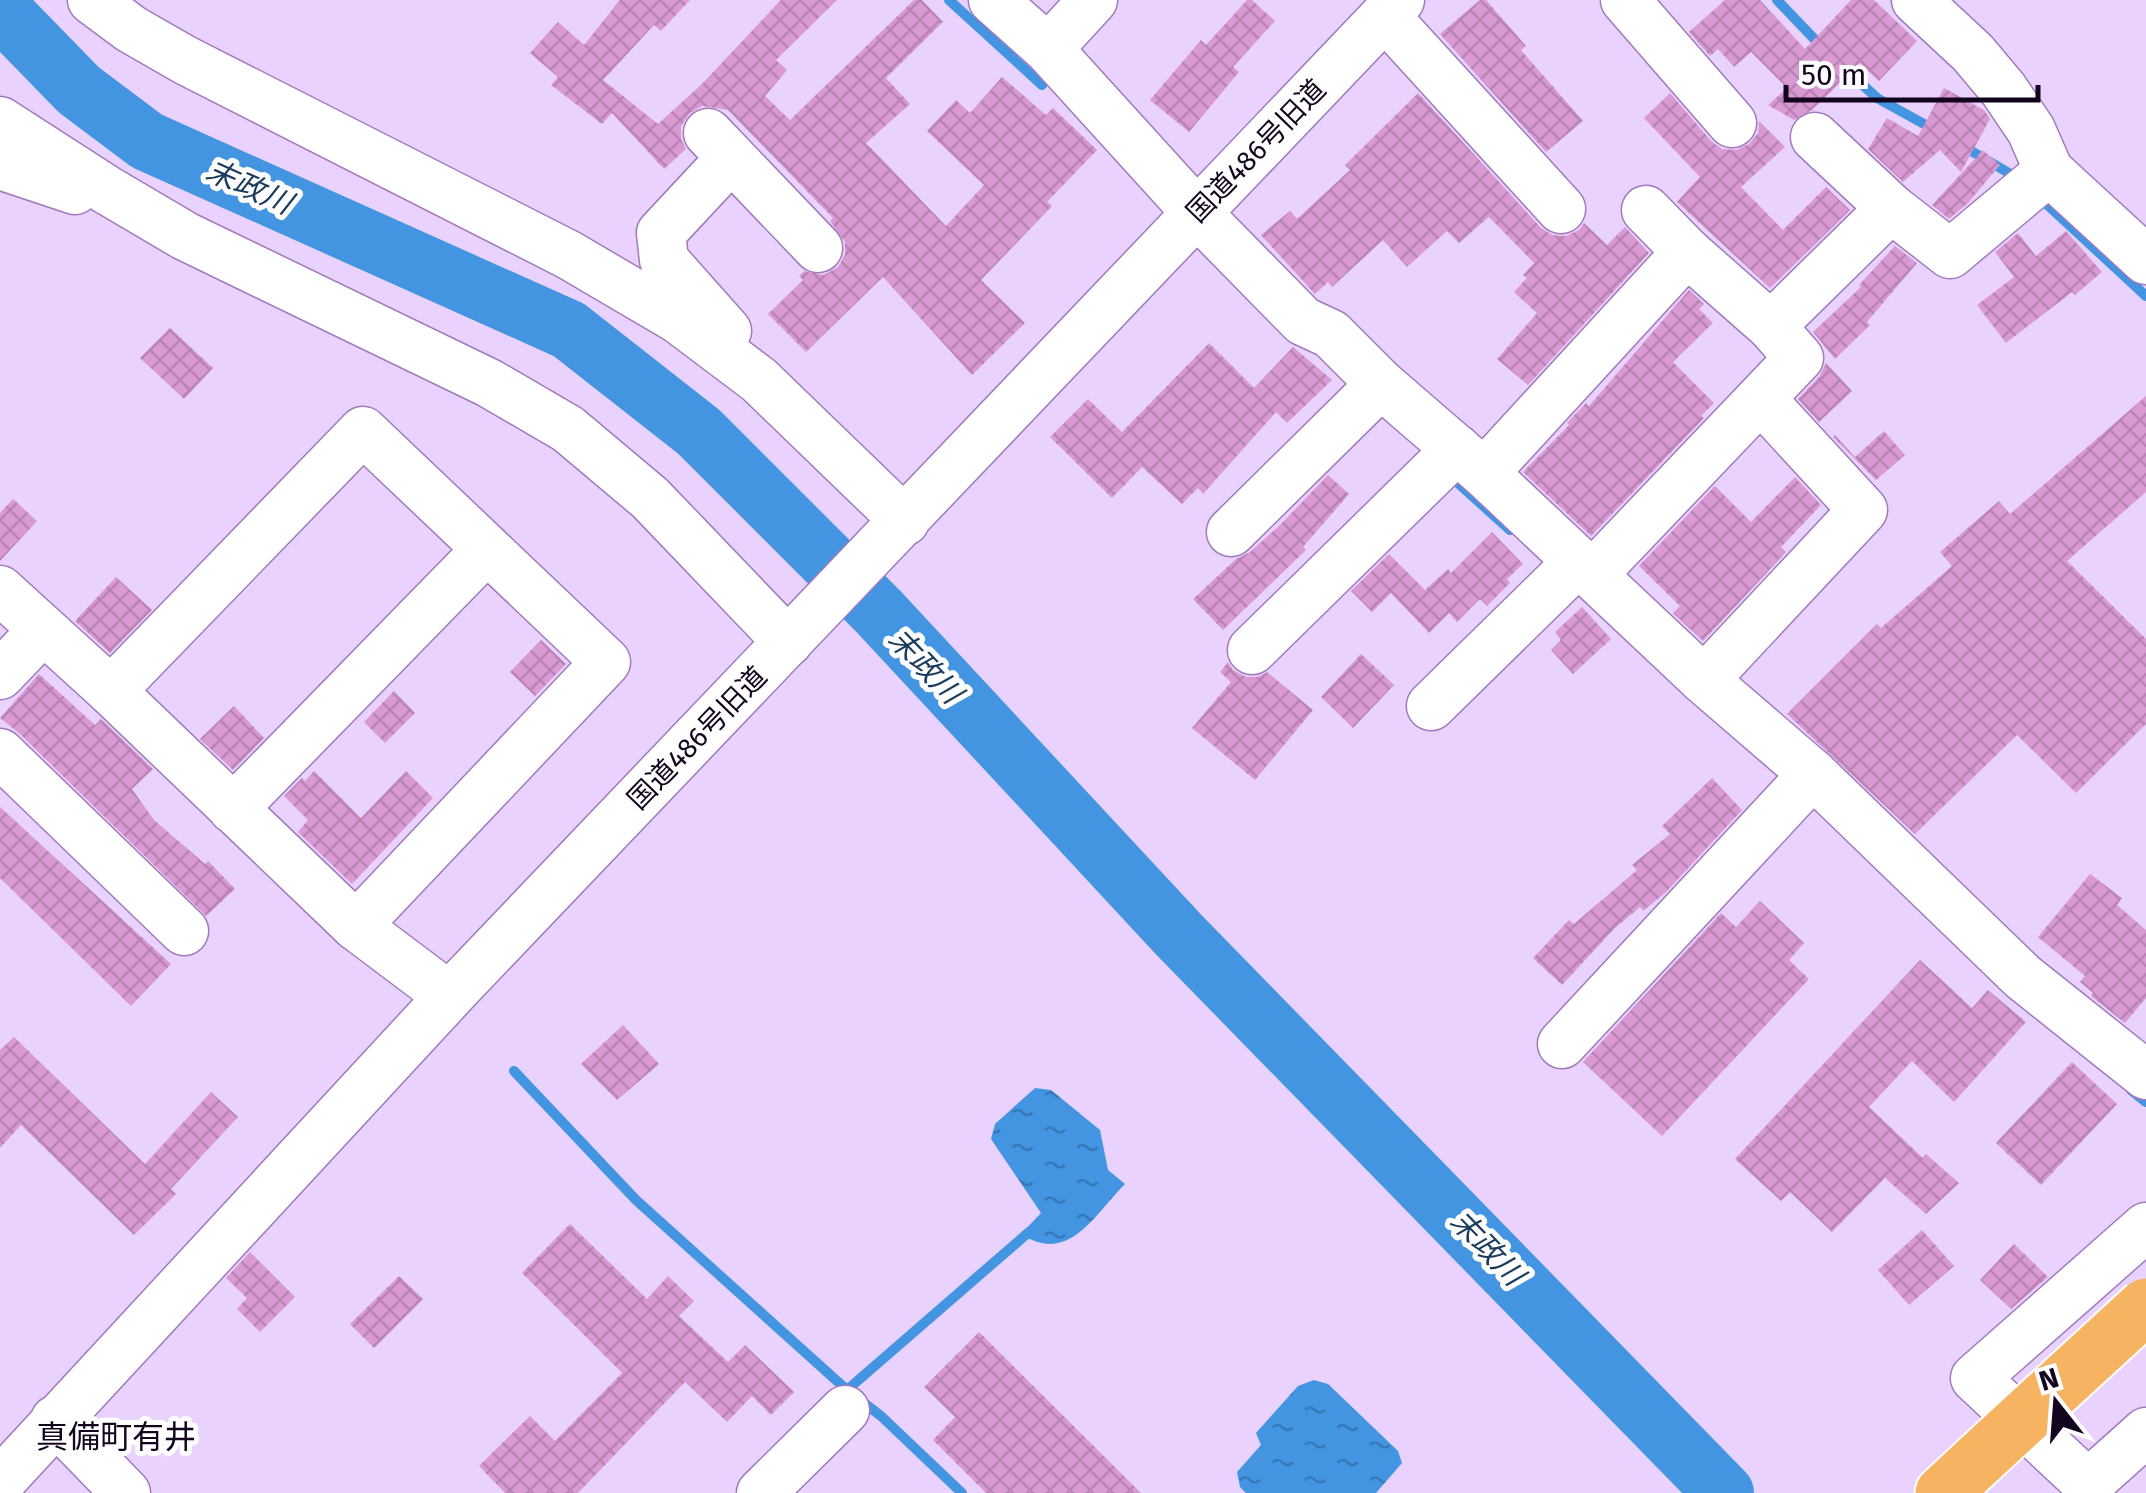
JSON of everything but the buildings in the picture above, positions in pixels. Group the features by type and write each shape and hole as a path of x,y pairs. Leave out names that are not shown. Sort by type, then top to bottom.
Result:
{"highway":[{"path":"1943,1493 2146,1306"}],"street":[{"path":"92,0 130,29 185,60 569,255 678,319 759,380"},
{"path":"139,0 152,22 185,60"},
{"path":"992,0 1048,49 1303,321 1331,334 1371,394 1704,680 1802,785 2023,977 2146,1076"},
{"path":"1048,49 1093,0"},
{"path":"1625,0 1732,123"},
{"path":"1916,0 1974,53 2031,130 2037,182 2146,260"},
{"path":"1393,8 1560,209"},
{"name":"国道486号旧道","path":"0,1482 449,996 1393,8"},
{"path":"0,121 186,236 490,382 568,428 804,626"},
{"path":"1815,137 1892,208 1950,254 2037,182"},
{"path":"818,248 719,146 661,233 664,260 734,339 759,380 890,537"},
{"path":"0,165 90,196 106,190"},
{"path":"1771,326 1892,208"},
{"path":"1431,706 1762,399 1799,358 1771,326 1646,210"},
{"path":"1252,650 1687,252"},
{"path":"1231,532 1371,394"},
{"path":"1704,680 1863,510 1762,399"},
{"path":"111,691 363,431 606,662 356,926"},
{"path":"233,809 486,550"},
{"path":"0,590 356,926 449,996"},
{"path":"0,675 42,630"},
{"path":"0,753 184,931"},
{"path":"1562,1044 1802,785"},
{"path":"2146,1228 1975,1378 2088,1484 2146,1432"},
{"path":"761,1493 845,1410"},
{"path":"55,1420 126,1493"}],"water":[{"path":"1035,1088 1051,1090 1100,1130 1108,1170 1125,1184 1079,1233 1053,1244 1021,1234 1041,1213 991,1139 995,1124"},
{"path":"1314,1380 1328,1384 1398,1451 1402,1463 1376,1493 1246,1493 1240,1487 1237,1472 1261,1445 1256,1433 1298,1386"}],"waterway":[{"path":"949,0 1042,85"},
{"path":"1777,0 1821,46"},
{"name":"末政川","path":"0,9 79,90 147,141 569,330 699,432 878,611 1179,935 1724,1493"},
{"path":"1841,65 1877,98 1933,129"},
{"path":"1961,145 2019,179"},
{"path":"2039,197 2146,296"},
{"path":"1448,474 1510,530"},
{"path":"514,1071 636,1200 881,1416 962,1493"},
{"path":"2131,1090 2146,1102"},
{"path":"847,1390 1029,1232"}],"district":[{"name":"真備町有井","path":"116,1437"}]}
